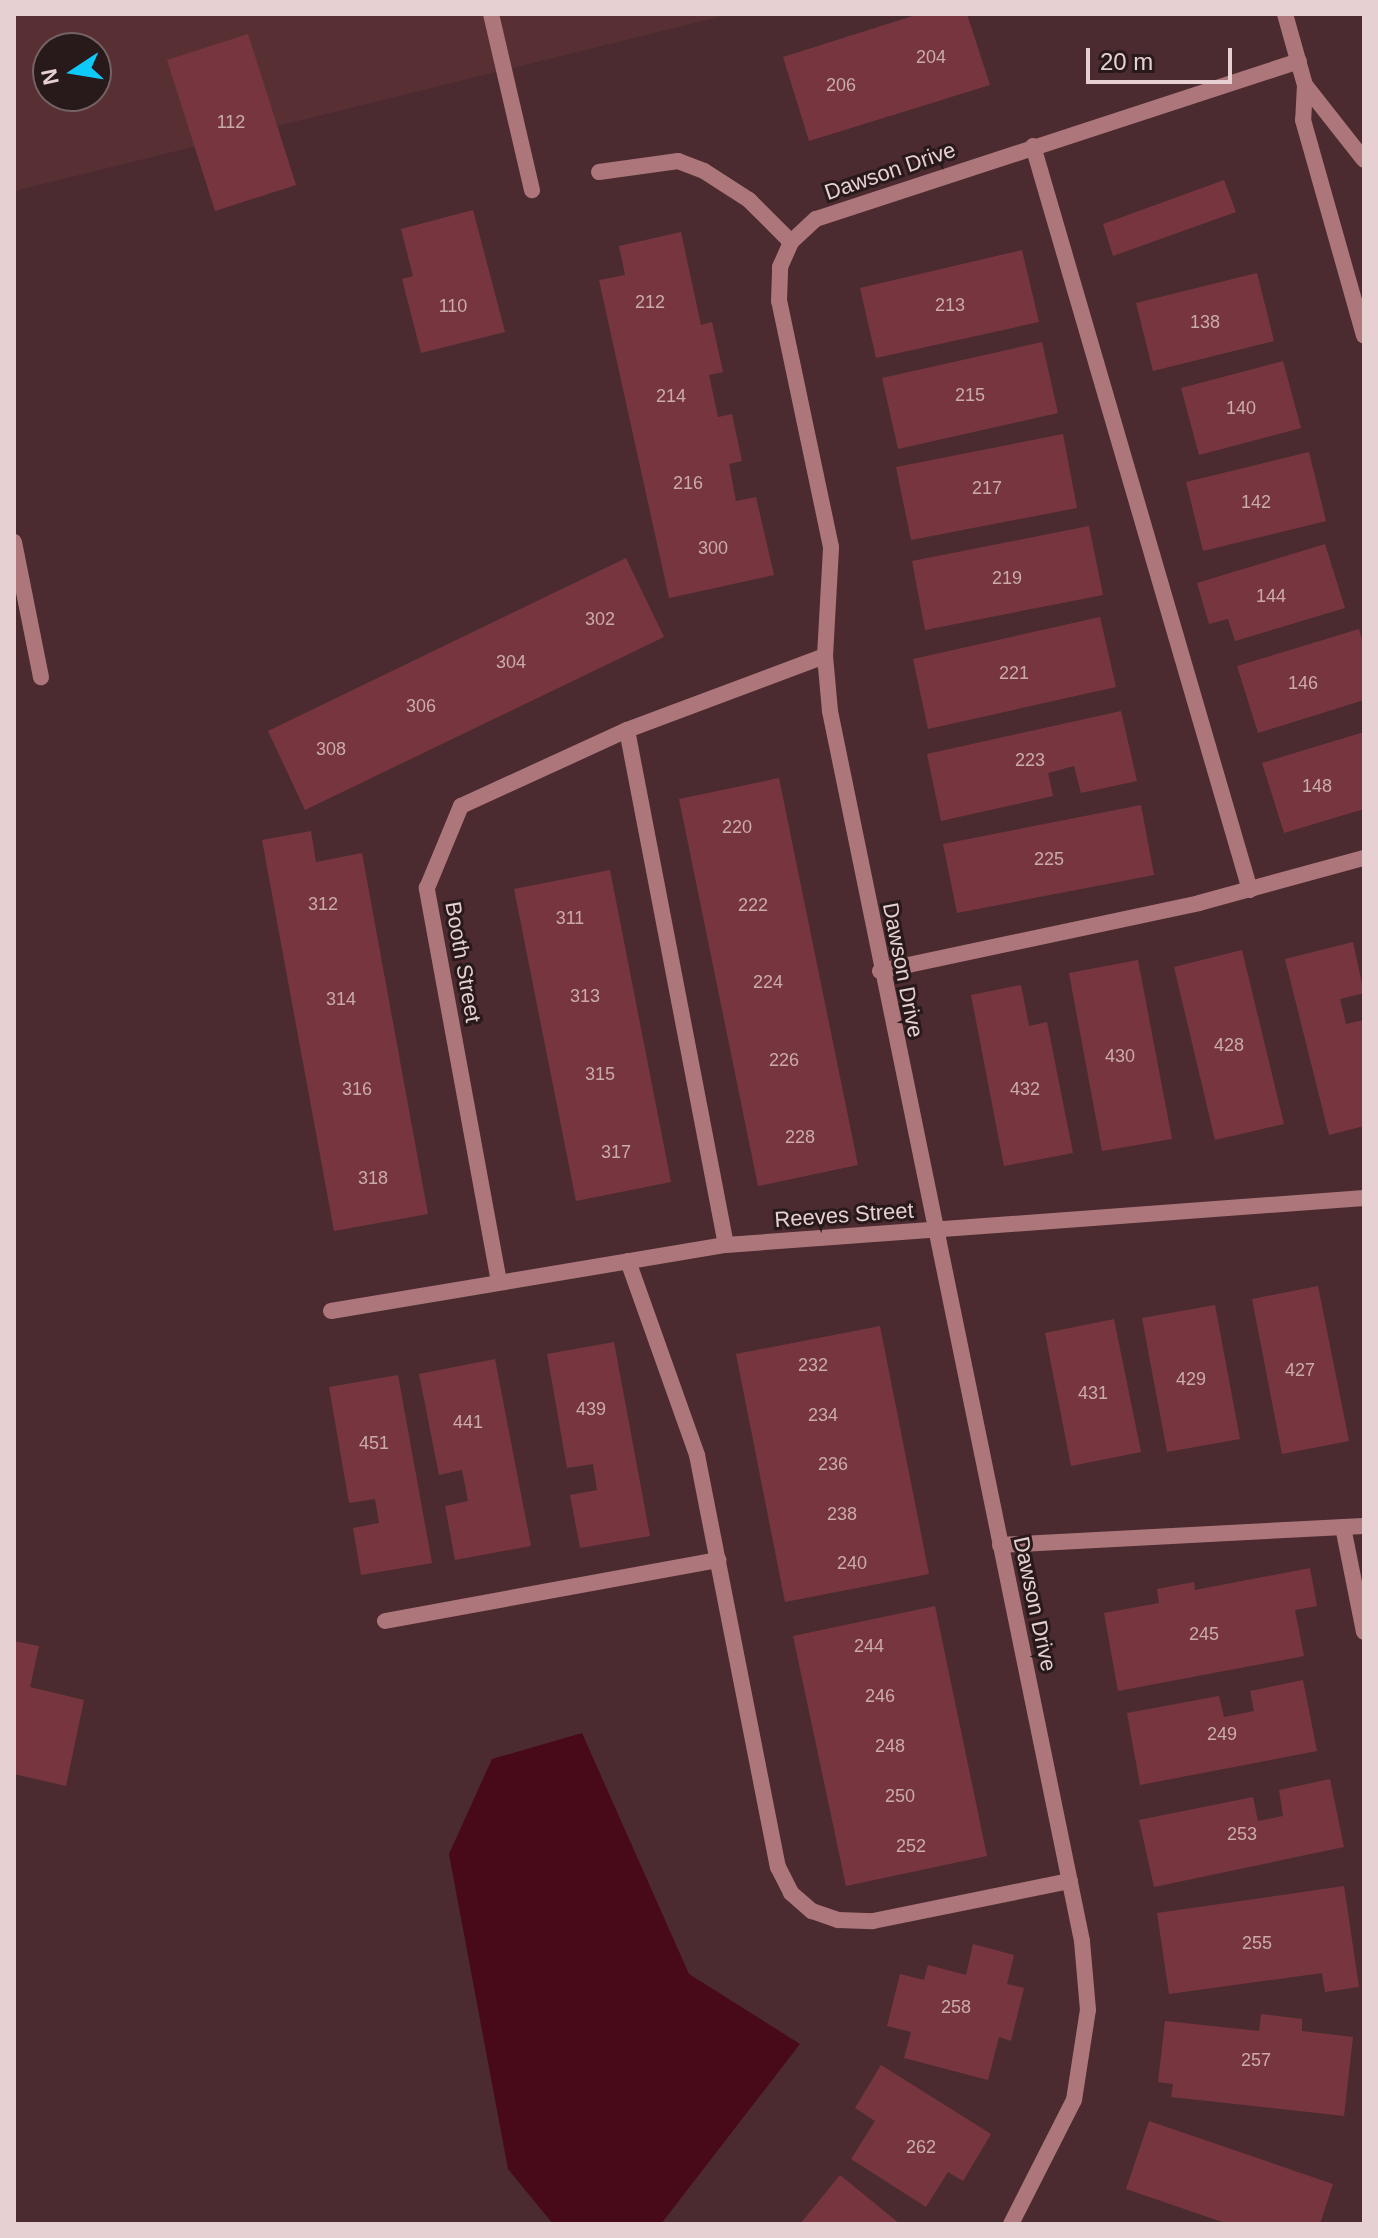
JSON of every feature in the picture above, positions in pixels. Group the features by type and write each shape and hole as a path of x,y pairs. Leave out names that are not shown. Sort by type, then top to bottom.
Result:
{"street":[{"path":"491,14 532,190"},
{"path":"1285,14 1305,85 1303,120 1364,336"},
{"name":"Dawson Drive","path":"1011,2224 1057,2141 1074,2100 1088,2010 1070,1881 880,971 830,711 825,656 831,547 779,301 780,267 791,242 816,219 1299,61"},
{"path":"1305,85 1364,160"},
{"path":"1033,146 1250,890"},
{"path":"599,172 678,161 749,200 791,242"},
{"path":"14,542 41,677"},
{"name":"Booth Street","path":"499,1282 427,888 461,806 627,730 825,656"},
{"path":"627,730 726,1245"},
{"path":"880,971 1250,890 1364,858"},
{"name":"Reeves Street","path":"331,1311 726,1245 1364,1198"},
{"path":"628,1261 697,1455 778,1867 791,1893 812,1911 838,1920 873,1921 1070,1881"},
{"path":"1000,1545 1364,1526"},
{"path":"1343,1527 1364,1632"},
{"path":"385,1621 718,1560"}],"shaded area":[{"path":"14,14 730,14 14,191"},
{"path":"582,1733 689,1974 800,2044 661,2224 553,2224 508,2169 449,1854 492,1759"}],"building":[{"path":"919,14 967,14 990,85 809,141 783,57"},
{"path":"248,34 296,185 215,211 167,60"},
{"path":"1224,180 1236,212 1113,256 1103,224"},
{"path":"473,210 505,332 421,353 402,279 413,276 401,229"},
{"path":"681,232 701,325 712,322 723,372 709,375 718,417 732,414 742,461 729,464 736,501 756,497 774,575 669,598 599,280 625,275 619,246"},
{"path":"1022,250 1039,322 876,358 860,288"},
{"path":"1257,273 1274,341 1153,371 1136,303"},
{"path":"1042,342 1058,413 898,449 882,378"},
{"path":"1283,361 1301,428 1199,455 1181,388"},
{"path":"1063,434 1077,508 911,540 896,467"},
{"path":"1309,452 1326,521 1203,551 1186,482"},
{"path":"1089,526 1103,595 925,630 912,561"},
{"path":"1325,544 1345,608 1235,641 1228,619 1209,624 1197,583"},
{"path":"626,558 664,637 305,810 268,731"},
{"path":"1100,617 1116,687 928,729 913,659"},
{"path":"1359,629 1364,646 1364,700 1258,733 1237,666"},
{"path":"1121,711 1137,781 1081,793 1074,766 1048,773 1053,796 941,821 927,754"},
{"path":"1364,732 1364,809 1284,833 1262,763"},
{"path":"779,778 858,1165 758,1186 679,799"},
{"path":"1141,805 1154,875 957,913 943,844"},
{"path":"311,831 316,862 362,853 428,1214 334,1231 262,840"},
{"path":"610,870 671,1182 576,1201 514,889"},
{"path":"1353,942 1364,993 1340,999 1346,1024 1364,1020 1364,1126 1329,1135 1285,959"},
{"path":"1242,950 1284,1124 1215,1140 1174,967"},
{"path":"1138,960 1172,1139 1102,1151 1069,973"},
{"path":"1021,985 1029,1026 1047,1022 1073,1153 1004,1166 971,995"},
{"path":"1318,1286 1349,1441 1282,1454 1252,1299"},
{"path":"1215,1305 1240,1439 1167,1452 1142,1318"},
{"path":"1114,1319 1141,1452 1071,1466 1045,1333"},
{"path":"880,1326 929,1574 785,1602 736,1354"},
{"path":"614,1342 650,1536 580,1548 570,1495 597,1490 593,1464 567,1468 547,1354"},
{"path":"495,1359 531,1546 455,1560 445,1506 468,1501 462,1470 439,1475 419,1374"},
{"path":"398,1375 432,1563 361,1575 353,1528 379,1523 375,1499 349,1503 329,1387"},
{"path":"1310,1568 1317,1606 1295,1610 1304,1656 1118,1691 1104,1613 1159,1603 1157,1589 1194,1582 1195,1590"},
{"path":"935,1606 987,1856 846,1886 793,1636"},
{"path":"14,1641 39,1646 30,1687 84,1700 66,1786 14,1774"},
{"path":"1303,1680 1317,1751 1140,1785 1127,1713 1219,1696 1224,1717 1254,1711 1250,1691"},
{"path":"1330,1779 1344,1847 1154,1887 1139,1820 1253,1797 1258,1821 1283,1816 1279,1790"},
{"path":"1344,1886 1359,1987 1325,1992 1322,1973 1169,1994 1157,1913"},
{"path":"973,1944 1014,1955 1007,1984 1024,1988 1011,2041 999,2037 988,2080 904,2058 911,2032 887,2026 900,1974 924,1980 928,1965 966,1975"},
{"path":"1261,2014 1302,2019 1302,2031 1353,2037 1344,2116 1171,2097 1173,2084 1158,2082 1165,2021 1259,2031"},
{"path":"881,2065 991,2134 963,2181 948,2172 926,2207 851,2159 875,2121 855,2108"},
{"path":"1149,2121 1333,2184 1320,2224 1228,2224 1126,2189"},
{"path":"840,2175 900,2224 800,2224"}]}
